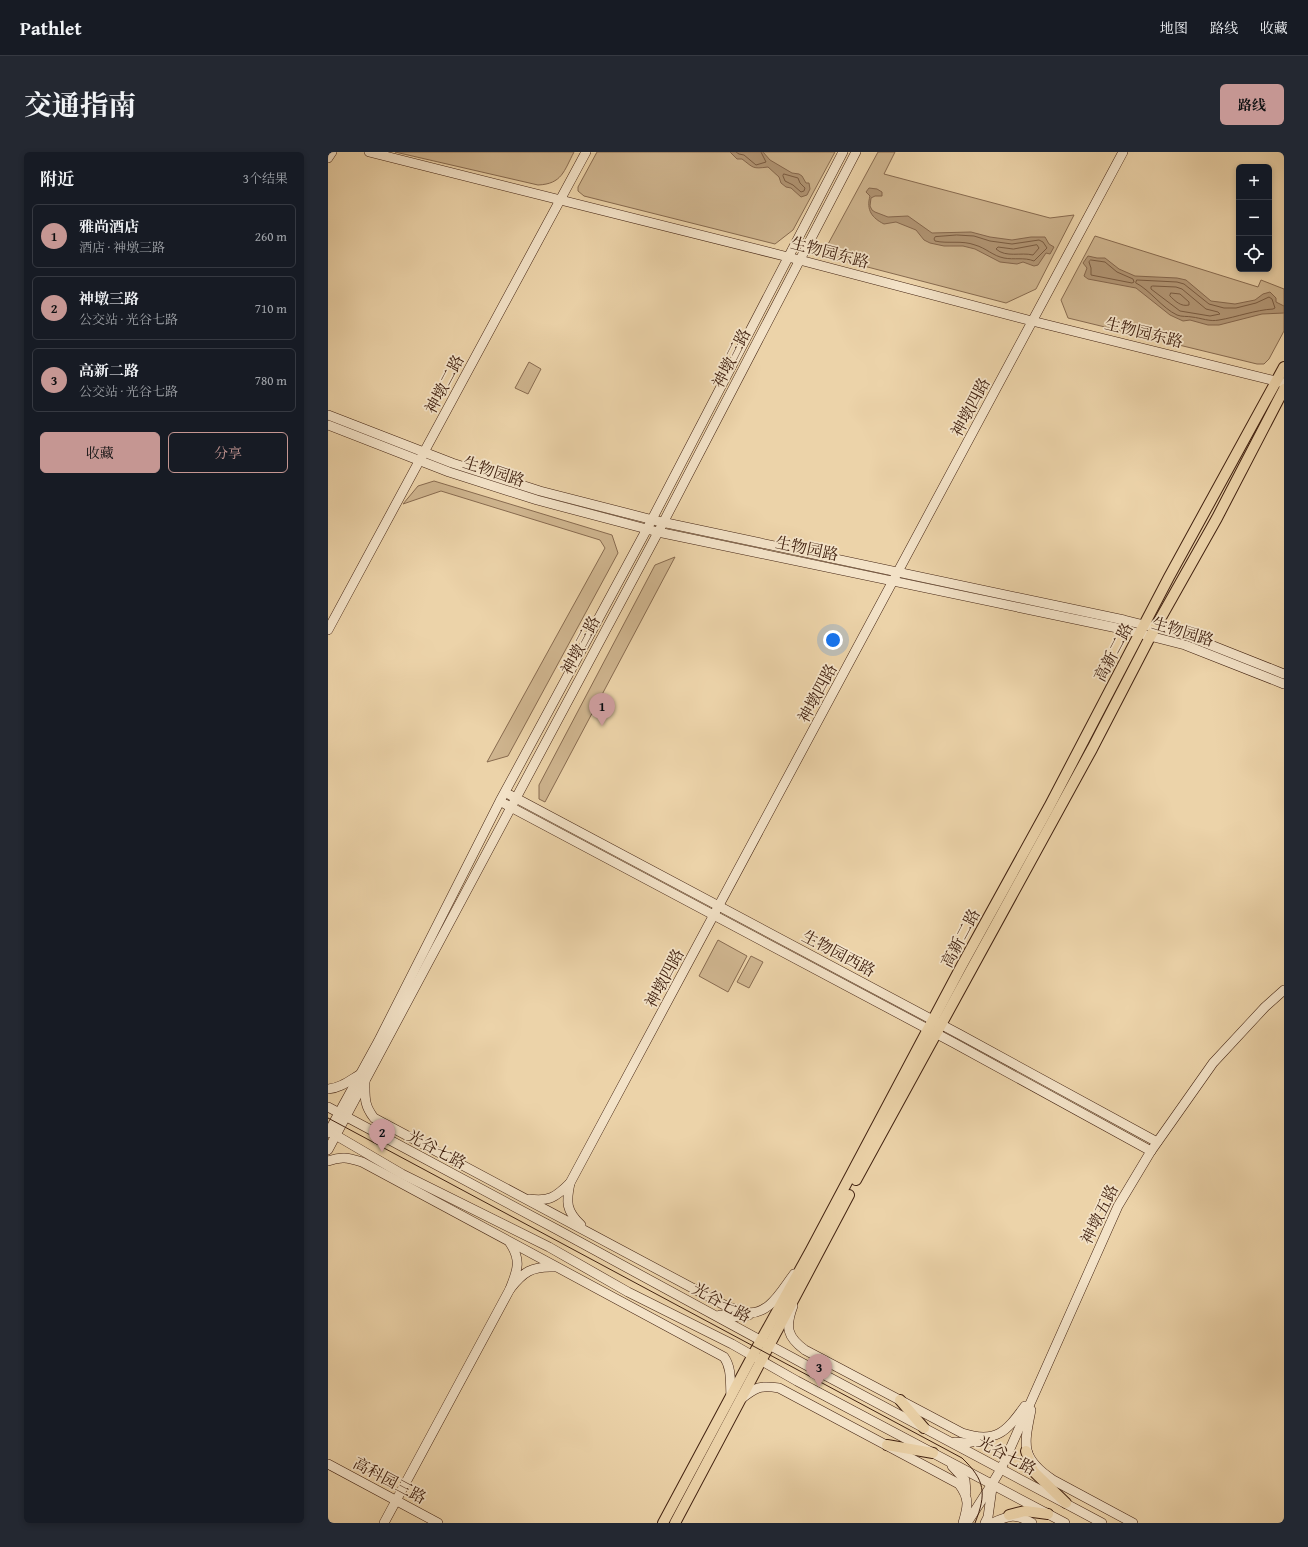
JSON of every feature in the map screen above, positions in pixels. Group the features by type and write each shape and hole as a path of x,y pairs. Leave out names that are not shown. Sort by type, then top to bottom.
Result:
{"main road":[{"name":"高新二路","path":"663,1523 752,1356 765,1343 799,1289 1142,629 1280,382 1284,367"},
{"name":"高新二路","path":"675,1523 761,1361 765,1343 811,1250 1092,749 1153,632 1217,518 1284,389"},
{"path":"900,1400 924,1428"},
{"path":"887,1444 933,1453"},
{"path":"1026,1451 1033,1471 1066,1503"},
{"path":"1009,1515 1025,1511 1048,1514"}],"street":[{"path":"328,158 332,152"},
{"name":"生物园东路","path":"369,152 788,257 1032,321 1280,382"},
{"name":"神墩二路","path":"328,630 586,152"},
{"name":"神墩三路","path":"362,1078 381,1035 500,801 647,528 843,152"},
{"name":"神墩三路","path":"328,1150 330,1133 342,1115 663,523 856,152"},
{"name":"神墩四路","path":"570,1183 1123,152"},
{"name":"生物园路","path":"328,415 422,457 449,472 538,500 658,532 894,581 1142,629 1284,684"},
{"name":"生物园路","path":"328,425 422,457 452,463 540,491 651,520 1124,620 1142,629"},
{"name":"生物园路","path":"1153,632 1188,636 1284,674"},
{"name":"生物园西路","path":"505,792 719,906 935,1027 1151,1151"},
{"name":"生物园西路","path":"500,801 715,915 1157,1142"},
{"name":"神墩五路","path":"967,1523 1001,1469 1118,1206 1151,1151 1213,1063 1265,1007 1284,990"},
{"path":"328,1089 335,1088 362,1078 367,1108 383,1130 399,1146"},
{"name":"光谷七路","path":"328,1107 1102,1523"},
{"path":"374,1118 728,1307 744,1312 760,1312"},
{"name":"光谷七路","path":"330,1133 402,1174 549,1247 628,1292 732,1344 805,1386 1065,1523"},
{"path":"328,1161 354,1153 369,1155"},
{"path":"339,1157 350,1158 362,1162 724,1357 728,1363"},
{"path":"402,1174 426,1197"},
{"path":"458,1177 501,1185"},
{"path":"524,1198 538,1200 548,1199 557,1196 570,1183"},
{"path":"570,1183 567,1198 568,1210 575,1220 589,1233"},
{"path":"384,1523 510,1289 518,1269 518,1264 515,1250 509,1242"},
{"path":"713,1314 732,1317 760,1312 772,1303 811,1250"},
{"path":"510,1289 518,1278 528,1270 540,1267 557,1267"},
{"path":"666,1274 695,1305"},
{"path":"590,1285 628,1292"},
{"path":"799,1289 791,1311 789,1334 795,1342 805,1350 962,1433 981,1437 994,1436"},
{"path":"703,1330 722,1349 728,1363 731,1396"},
{"path":"795,1342 804,1364"},
{"path":"741,1399 753,1389 766,1386 793,1382 805,1386"},
{"path":"766,1386 779,1388 887,1444 959,1484 966,1493"},
{"path":"949,1442 966,1443 994,1436 1009,1427 1035,1391"},
{"path":"1035,1391 1025,1438 1026,1451 1032,1461 1042,1473 1053,1480 1133,1523"},
{"path":"827,1397 851,1426"},
{"path":"945,1459 964,1480 968,1508 963,1523"},
{"name":"高科园三路","path":"328,1464 396,1502 438,1523"},
{"name":"神墩五路","path":"985,1523 988,1517 992,1484"},
{"path":"992,1523 1009,1515 1024,1518 1032,1523"}],"shaded area":[{"path":"395,152 574,152 565,171 557,179 546,184 538,185"},
{"path":"597,152 835,152 793,230 775,244 584,196 578,191 578,187"},
{"path":"878,152 895,152 884,174 1050,218 1074,215 1036,289 1006,303 829,257 827,246"},
{"path":"1095,236 1258,287 1261,280 1284,289 1284,331 1269,359 1264,364 1257,364 1068,318 1061,300"},
{"path":"529,362 541,369 528,394 515,388"},
{"path":"434,481 612,535 618,553 508,756 487,762 605,548 600,540 441,491 403,504 418,486"},
{"path":"675,557 545,802 539,799 539,785 655,565"},
{"path":"718,940 747,956 728,992 699,976"},
{"path":"751,956 763,962 749,988 737,982"}],"water":[{"path":"730,152 763,152 770,160 792,173 802,176 806,183 809,183 810,189 807,195 801,197 791,188 786,187 781,183 779,177 768,167 754,167 742,159 737,159"},
{"path":"869,188 877,189 882,192 882,196 875,196 871,198 870,206 872,210 888,217 908,216 932,233 971,232 990,237 1012,240 1031,237 1045,237 1049,244 1054,247 1050,254 1046,253 1038,265 1034,266 1023,262 1017,264 1000,262 975,249 963,246 944,246 930,243 924,240 916,230 896,222 884,224 876,219 871,213 869,205 870,196 866,192"},
{"path":"1088,256 1105,258 1119,269 1135,276 1177,278 1186,280 1211,301 1235,304 1255,300 1263,294 1270,292 1276,298 1276,302 1284,306 1284,313 1262,314 1219,325 1208,325 1190,320 1183,321 1170,315 1136,288 1088,279 1084,276 1087,268 1083,263"}],"tram line":[{"path":"328,1118 962,1458 975,1473 982,1488 981,1503 975,1523"}],"place":[{"name":"雅尚酒店","path":"602,726"},
{"name":"神墩三路","path":"382,1152"},
{"name":"高新二路","path":"819,1387"}]}
